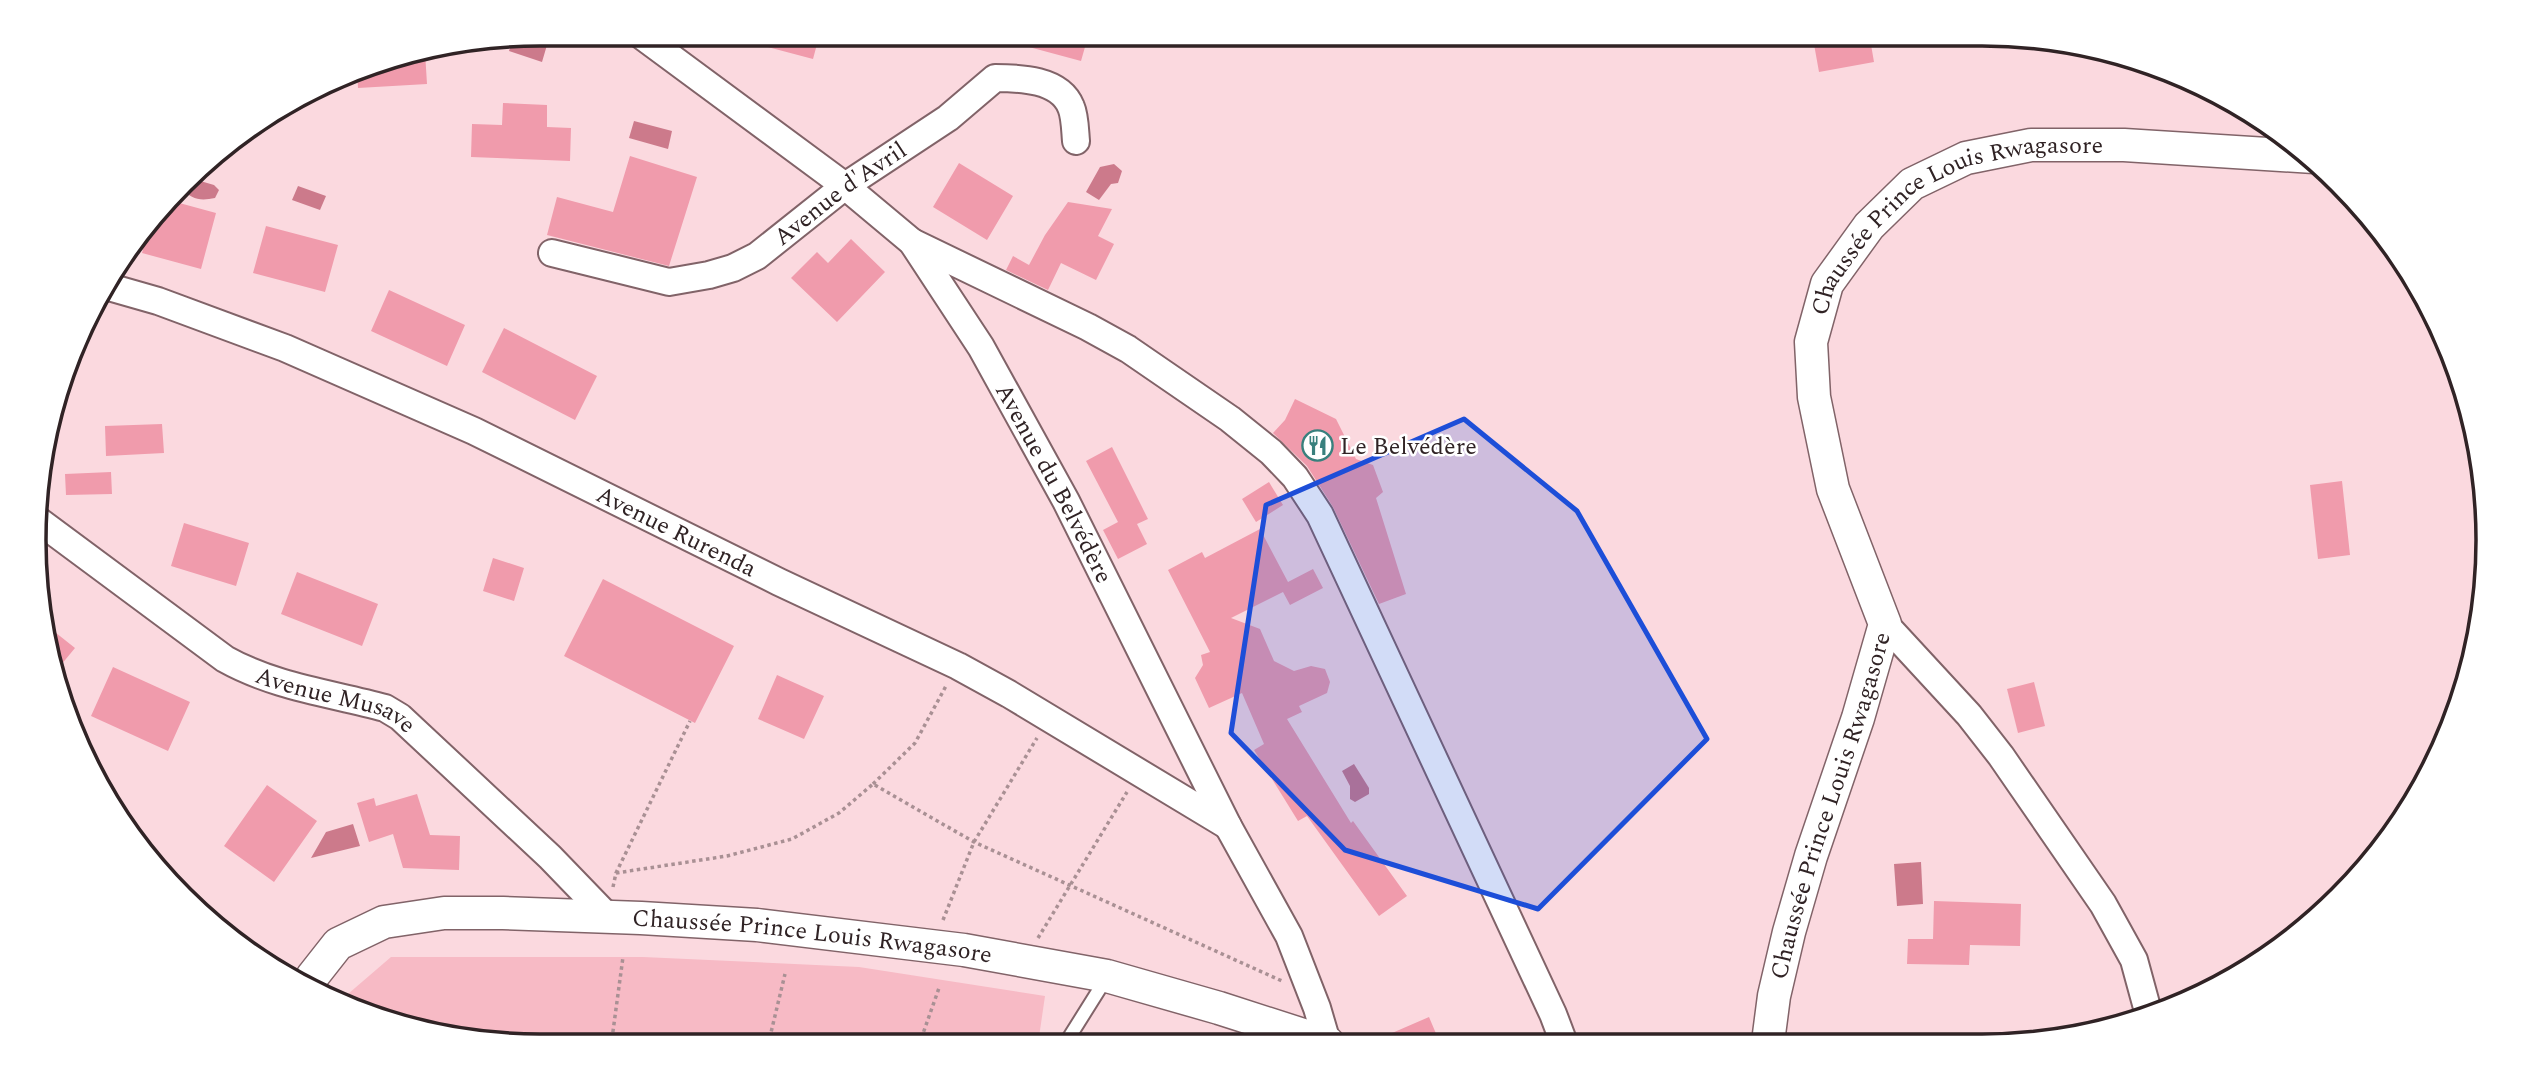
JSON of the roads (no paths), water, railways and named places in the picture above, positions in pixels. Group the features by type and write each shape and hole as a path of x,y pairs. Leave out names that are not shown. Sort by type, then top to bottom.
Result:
{"street":[{"name":"Avenue du Belvédère","path":"656,46 845,186 912,242 981,347 1066,501 1228,826 1289,936 1325,1034"},
{"name":"Avenue d'Avril","path":"552,253 669,282 733,268 757,256 845,186 948,118 995,78 1035,80 1059,91 1071,106 1076,141"},
{"name":"Chaussée Prince Louis Rwagasore","path":"1769,1034 1774,996 1811,856 1858,718 1885,624 1833,489 1814,397 1811,342 1827,284 1869,226 1912,184 1966,158 2031,145 2124,145 2293,156"},
{"path":"912,242 1128,349 1230,419 1271,452 1295,477 1320,515 1561,1034"},
{"name":"Avenue Rurenda","path":"114,288 158,301 285,348 474,431 779,582 958,666 1228,826"},
{"name":"Avenue Musave","path":"46,527 225,659 250,673 385,708 400,716 550,857 607,916"},
{"path":"1885,624 1969,715 2001,756 2103,904 2134,961 2146,1005"},
{"name":"Chaussée Prince Louis Rwagasore","path":"313,978 338,944 384,922 444,913 607,916 757,925 933,946 1024,961 1107,976 1298,1034"}],"lane":[{"path":"1071,1034 1107,976"}],"place":[{"name":"Le Belvédère","path":"1317,446"}]}
